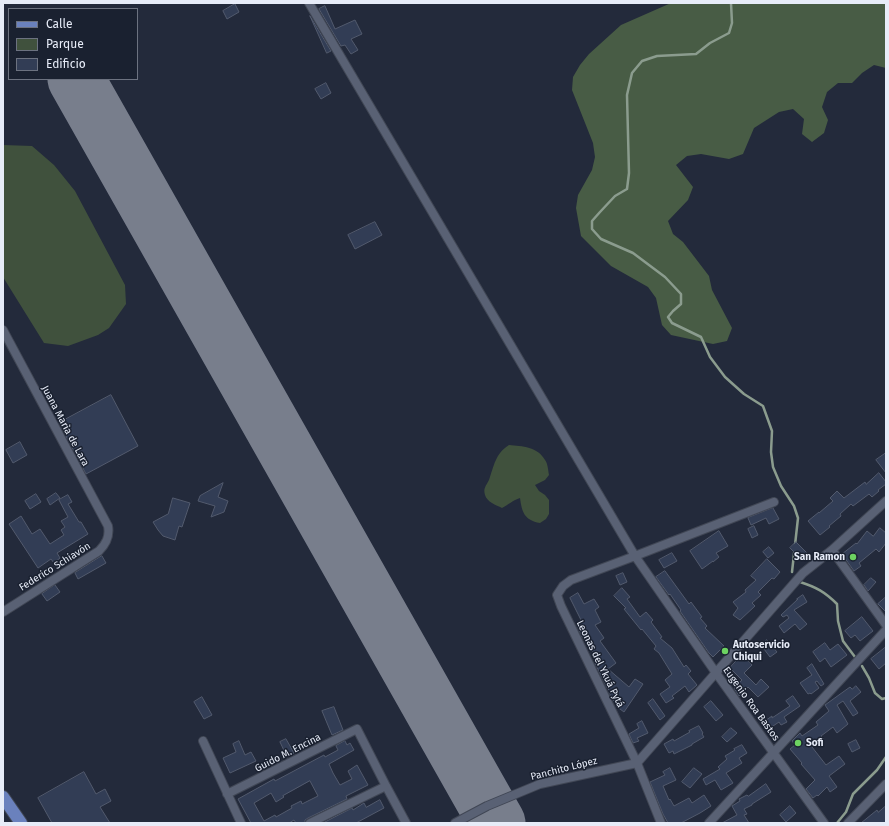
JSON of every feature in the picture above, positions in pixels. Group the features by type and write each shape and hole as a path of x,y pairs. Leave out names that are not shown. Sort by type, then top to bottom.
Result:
{"main road":[{"path":"3,797 21,823"}],"street":[{"name":"Eugenio Roa Bastos","path":"309,3 635,556 716,673 824,823"},
{"name":"Juana Marìa de Lara","path":"3,330 108,526 109,531"},
{"path":"637,762 803,573 832,550 886,501"},
{"path":"635,556 774,502"},
{"name":"Federico Schiavón","path":"3,612 99,551 105,545 109,531"},
{"path":"832,550 886,625"},
{"name":"Leonas del Ykuá Pytá","path":"635,556 571,580 563,586 557,595 637,762 661,823"},
{"path":"709,823 886,630"},
{"name":"Guido M. Encina","path":"227,794 357,729 386,786"},
{"path":"203,741 241,823"},
{"name":"Panchito López","path":"455,823 487,806 540,784 637,762"},
{"path":"848,823 886,784"},
{"path":"310,823 386,786 406,823"}],"green space":[{"path":"671,3 886,3 886,68 874,65 862,73 852,83 838,83 827,92 822,107 828,120 824,133 812,142 802,134 804,119 793,109 779,112 754,128 743,154 729,159 701,154 687,156 676,165 693,187 688,200 668,221 673,234 683,242 709,276 712,290 732,328 727,341 713,344 671,335 662,325 656,298 648,287 611,266 581,236 576,208 578,195 592,170 595,157 593,143 572,90 573,77 589,54 621,25"},
{"path":"3,145 32,146 54,165 75,191 125,285 126,304 109,328 98,335 68,346 44,343 3,277"},
{"path":"509,445 534,450 542,456 547,463 549,475 545,480 535,485 549,500 549,514 546,519 540,523 530,520 525,515 520,498 502,508 490,501 484,493 498,456"}],"building":[{"path":"235,4 239,12 227,19 223,11"},
{"path":"325,6 335,29 355,20 362,34 351,39 358,50 351,54 345,45 341,46 319,9"},
{"path":"310,16 331,51 327,53"},
{"path":"326,83 331,93 321,99 315,89"},
{"path":"375,222 382,235 355,249 348,235"},
{"path":"111,395 138,446 86,474 59,423"},
{"path":"20,442 27,455 13,463 6,450"},
{"path":"886,453 886,473 876,460"},
{"path":"879,473 886,484 872,497 869,494 853,506 851,504 840,514 841,516 829,526 830,527 820,535 808,521 833,501 830,498 837,491 844,498 865,482 866,484"},
{"path":"223,483 218,497 228,501 224,512 211,517 215,506 198,501 200,496"},
{"path":"56,493 60,498 50,505 47,499"},
{"path":"36,494 41,502 30,509 25,501"},
{"path":"68,495 72,502 68,504 88,534 57,553 60,558 54,563 51,559 38,568 9,524 21,516 32,534 40,529 50,544 64,535 61,530 65,527 61,521 68,517 59,500"},
{"path":"173,498 190,503 182,527 179,526 175,540 163,536 153,522 168,514"},
{"path":"773,508 779,519 769,524 766,518 751,525 748,518"},
{"path":"754,526 758,535 752,538 748,529"},
{"path":"880,528 886,533 886,543 879,552 876,549 859,563 861,566 854,571 842,554 856,543 857,544 867,531 873,536"},
{"path":"719,531 728,546 716,553 719,557 702,569 690,551"},
{"path":"796,542 807,553 801,559 790,548"},
{"path":"769,547 774,553 768,558 763,552"},
{"path":"672,553 677,561 664,568 659,560"},
{"path":"102,556 106,563 78,579 75,573"},
{"path":"767,559 780,572 758,592 761,595 752,603 755,606 740,620 733,615 738,608 733,602 746,592 745,590 756,580 751,576"},
{"path":"665,571 689,604 691,602 702,617 700,618 707,626 705,628 724,646 713,657 680,611 681,610 670,594 669,595 656,577"},
{"path":"623,573 627,582 620,585 616,576"},
{"path":"871,578 876,582 868,591 864,585"},
{"path":"55,585 60,592 47,601 42,594"},
{"path":"622,588 630,597 627,599 640,617 646,612 653,620 651,622 662,637 660,638 672,648 684,667 686,665 691,671 688,674 697,685 689,692 685,686 672,696 674,698 666,703 660,694 670,687 665,680 672,674 659,653 654,649 656,646 624,609 626,608 614,596"},
{"path":"578,593 584,604 594,599 599,607 595,610 601,622 595,625 604,638 600,641 616,663 608,669 629,687 635,679 643,684 624,712 616,706 618,704 612,699 609,692 610,691 607,688 595,663 599,660 582,637 576,623 581,620 570,598"},
{"path":"803,595 807,602 794,610 807,624 800,630 795,624 784,633 779,626 789,618 787,615 783,617 781,615"},
{"path":"886,597 886,612 878,604"},
{"path":"862,617 873,631 860,641 855,635 851,638 845,631"},
{"path":"767,640 777,652 770,657 761,645"},
{"path":"825,643 830,650 838,644 847,655 831,667 825,658 820,662 813,652"},
{"path":"886,647 886,663 879,669 871,659"},
{"path":"742,655 752,665 744,673 756,685 761,679 769,687 758,697 748,687 739,696 734,688 742,680 730,668"},
{"path":"812,664 824,684 821,686 817,681 815,682 819,688 811,694 808,694 800,683 812,675 807,668"},
{"path":"856,686 861,692 850,701 858,713 853,716 843,701 837,705 848,724 837,733 833,727 821,736 824,739 812,747 826,765 839,756 845,764 829,776 837,787 830,792 827,787 818,796 817,795 813,798 806,789 815,780 790,749 795,745 792,741 800,733 802,736 818,725 816,722 829,711 825,705 850,687 852,689"},
{"path":"793,696 800,706 784,717 787,722 781,725 779,722 767,730 762,723 790,706 786,701"},
{"path":"202,697 212,715 204,719 194,702"},
{"path":"653,699 665,716 660,720 648,703"},
{"path":"711,701 723,715 716,721 704,707"},
{"path":"334,707 343,730 332,735 322,711"},
{"path":"642,721 648,733 637,738 639,741 633,743 629,734 639,728 637,724"},
{"path":"699,726 704,737 674,754 673,751 669,753 664,744 673,739 674,741"},
{"path":"731,728 737,733 727,742 722,737"},
{"path":"286,739 294,753 287,757 280,742"},
{"path":"856,740 860,748 852,752 848,744"},
{"path":"239,741 245,755 251,752 256,761 230,773 223,758 236,752 233,744"},
{"path":"345,741 347,745 350,743 354,750 329,764 340,785 352,779 348,771 357,765 368,785 346,796 347,799 308,818 305,820 305,823 296,823 294,820 289,823 251,823 238,799 274,779 275,781 324,755 325,757 338,750 336,746","holes":["310,781 318,796 302,804 301,801 276,817 275,815 264,821 254,803 271,793 276,802 284,797 283,796"]},
{"path":"742,745 747,753 739,758 742,763 726,773 733,783 721,790 715,780 706,785 703,779 720,769 718,767 727,759 725,756"},
{"path":"670,768 676,780 663,786 669,800 670,799 674,806 689,798 692,803 704,795 711,806 681,823 668,823 650,782 665,775 663,772"},
{"path":"694,768 702,774 690,788 682,782"},
{"path":"84,772 96,794 105,789 111,801 100,807 110,823 52,823 38,798"},
{"path":"766,784 771,792 744,809 747,814 744,815 749,823 722,823 737,815 732,806 740,801 739,799 747,795 748,796"},
{"path":"380,800 384,808 356,823 323,823 352,808 353,810 364,803 366,807"},
{"path":"790,806 796,813 786,822 780,815"},
{"path":"886,806 886,823 861,823 877,810 878,812"}],"waterway":[{"path":"731,3 732,23 729,33 710,43 696,54 657,56 642,61 632,73 627,95 629,173 627,189 615,196 592,221 592,229 601,239 633,253 665,277 681,294 681,304 668,317 672,323 701,337 710,357 725,377 744,394 763,406 772,431 771,452 773,467 781,486 794,506 798,518 792,572"},
{"path":"800,582 820,590 837,604 838,621 843,641 855,657"},
{"path":"862,666 875,693 882,699 886,698"},
{"path":"837,823 846,812 853,794 877,770 886,757"}],"runway":[{"path":"77,80 497,823"}],"place":[{"name":"San Ramon","path":"853,557"},
{"name":"Autoservicio Chiqui","path":"725,651"},
{"name":"Sofi","path":"798,743"}]}
